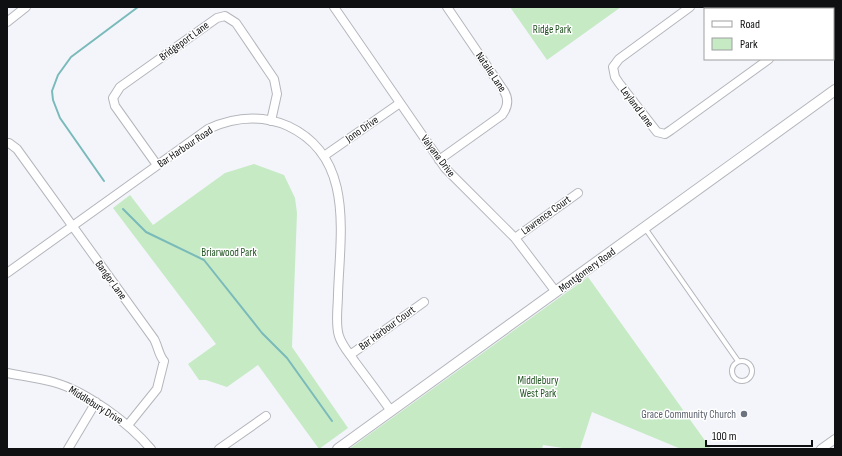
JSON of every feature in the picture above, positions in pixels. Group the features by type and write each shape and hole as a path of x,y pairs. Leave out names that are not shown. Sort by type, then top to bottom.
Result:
{"street":[{"path":"7,22 26,7"},
{"name":"Natalie Lane","path":"439,160 499,117 506,110 508,102 508,98 504,90 447,7"},
{"name":"Leyland Lane","path":"690,7 619,59 613,67 615,77 619,83 657,132 665,134 769,60"},
{"name":"Valyana Drive","path":"336,8 439,160 515,238 556,292"},
{"name":"Bridgeport Lane","path":"157,165 115,106 113,98 120,87 217,18 225,16 236,23 274,79 277,94 271,121"},
{"name":"Montgomery Road","path":"338,449 835,90"},
{"name":"Jono Drive","path":"324,156 400,103"},
{"name":"Bar Harbour Road","path":"7,274 201,133 217,125 236,120 247,119 271,121 293,129 303,136 324,156 334,176 340,201 341,217 337,330 341,341 350,355 392,411"},
{"name":"Bangor Lane","path":"7,144 16,149 159,348 164,361 157,389 128,425"},
{"name":"Lawrence Court","path":"515,238 578,193"},
{"name":"Bar Harbour Court","path":"350,355 424,302"},
{"name":"Middlebury Drive","path":"7,373 53,382 65,386 96,402 128,425 151,449"},
{"path":"68,449 96,402"},
{"path":"219,449 266,416"},
{"path":"821,449 835,439"}],"lane":[{"path":"644,228 738,361"},
{"path":"745,360 750,363 753,370 752,376 746,380 740,381 734,378 731,372 733,365 738,361 745,360"}],"green space":[{"name":"Ridge Park","path":"510,7 621,7 547,60"},
{"name":"Briarwood Park","path":"254,164 284,175 295,198 297,213 292,347 348,428 319,449 258,365 227,387 206,380 199,380 188,364 216,344 113,208 130,195 153,225 225,173"},
{"name":"Middlebury West Park","path":"588,277 711,449 681,449 592,412 580,449 543,445 542,449 349,449"}],"waterway":[{"path":"104,181 60,118 53,100 52,91 58,75 71,57 138,7"},
{"path":"123,209 146,232 204,260 262,333 287,358 332,421"}],"place":[{"name":"Grace Community Church","path":"744,414"}]}
